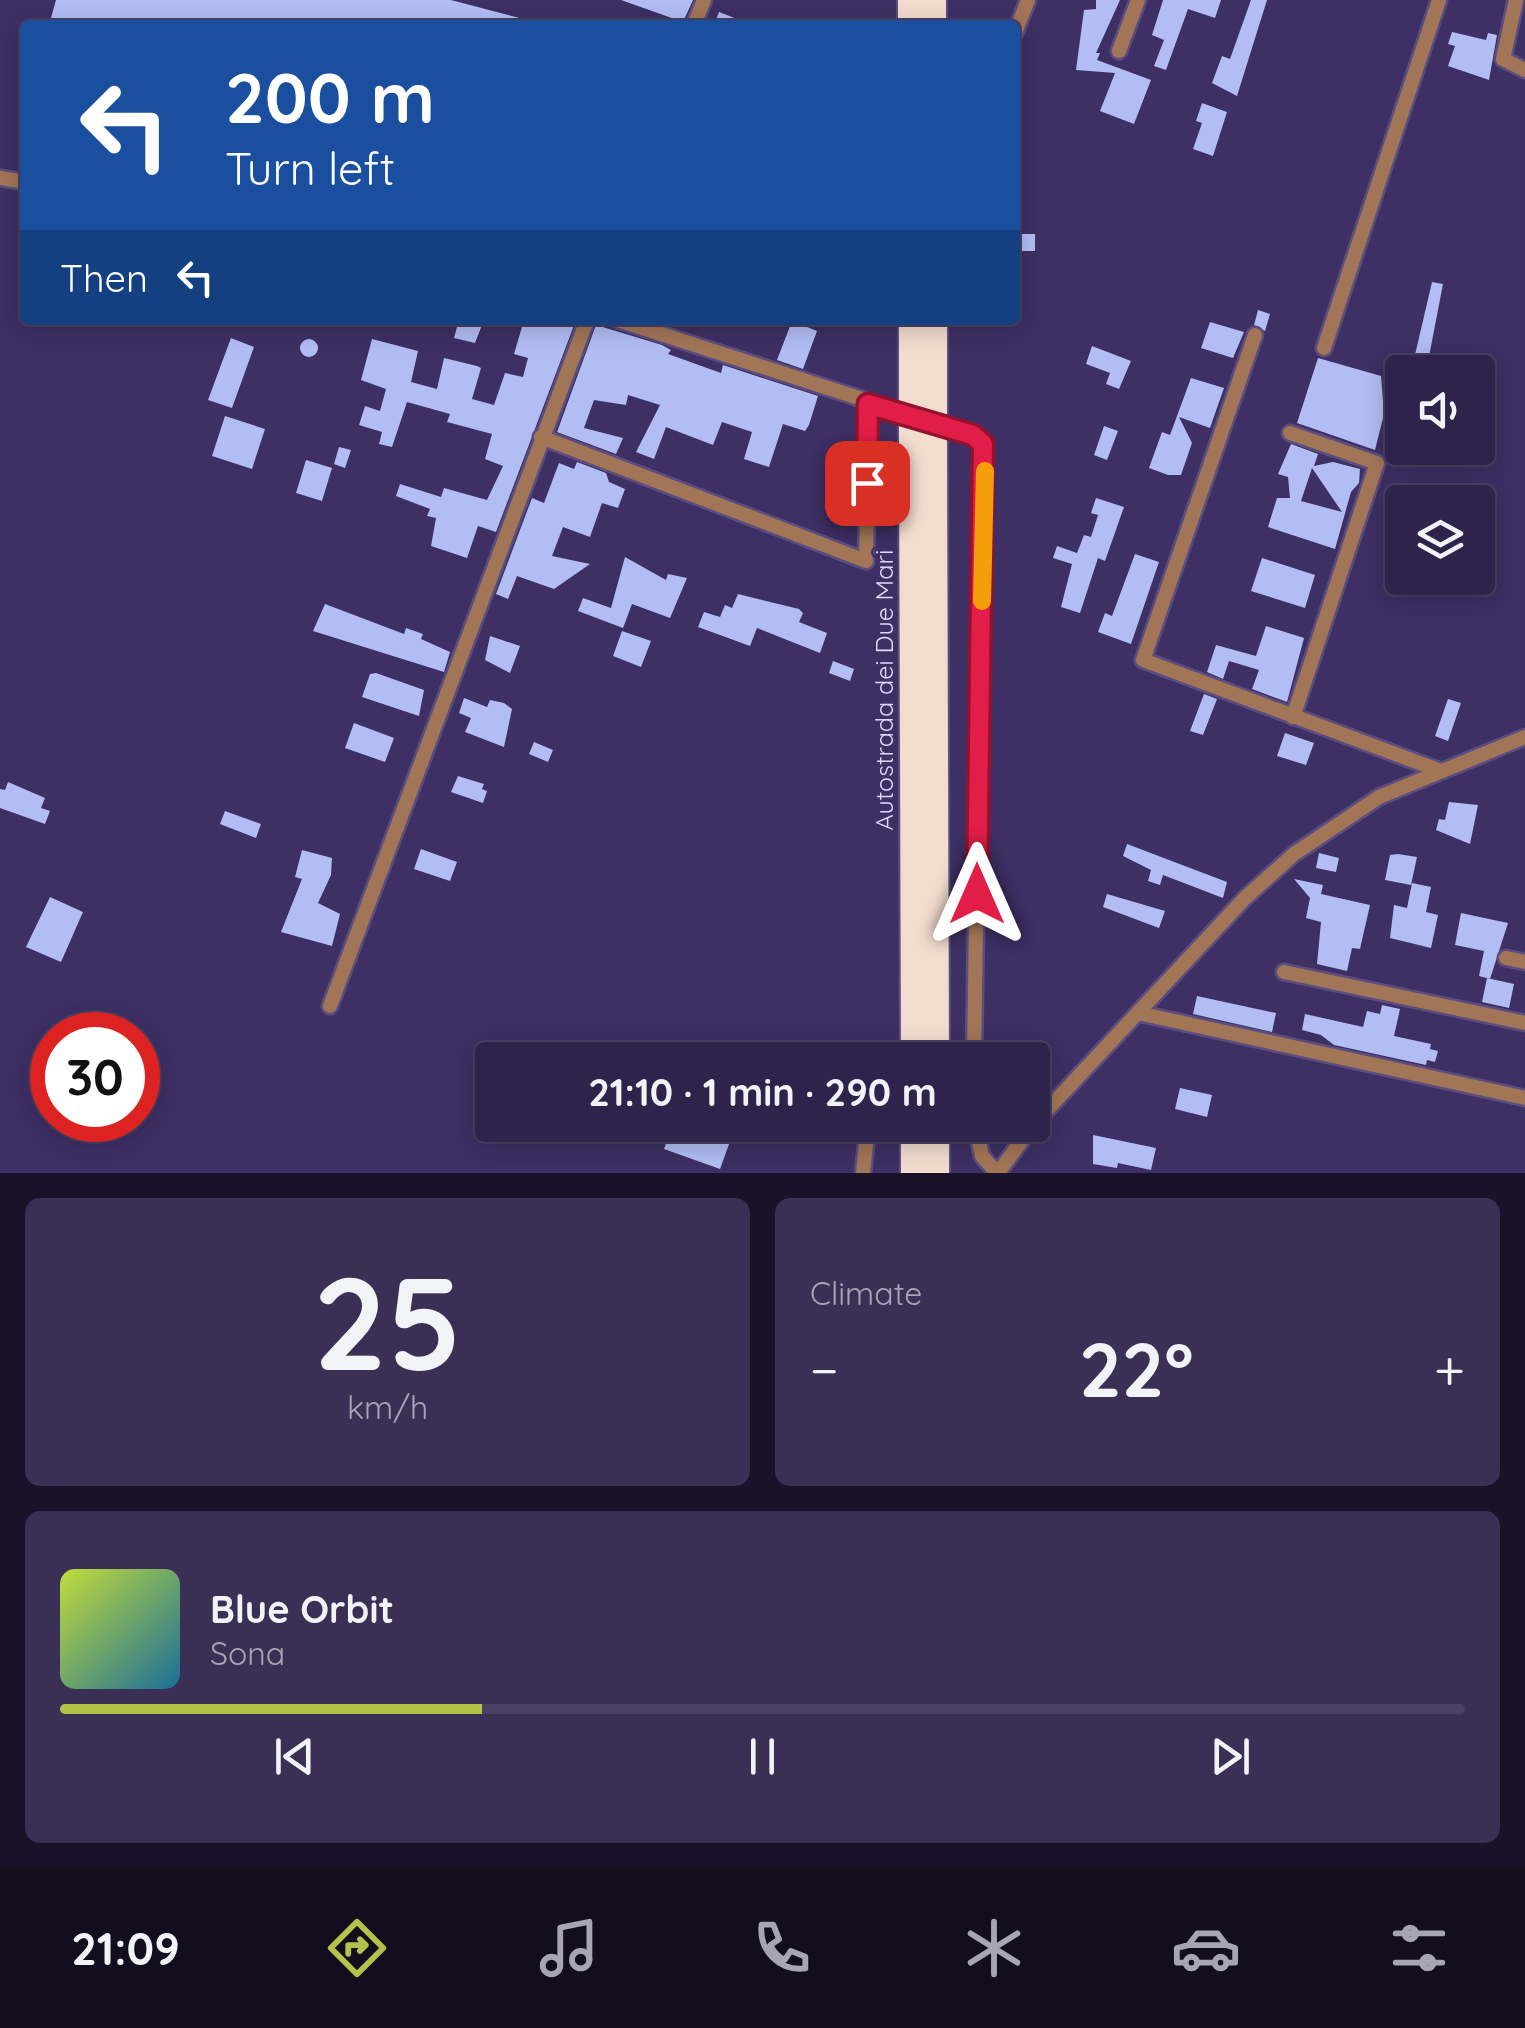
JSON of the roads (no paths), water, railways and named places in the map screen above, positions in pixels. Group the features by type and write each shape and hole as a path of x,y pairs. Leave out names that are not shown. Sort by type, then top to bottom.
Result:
{"highway":[{"name":"Autostrada dei Due Mari","path":"914,325 923,391"},
{"name":"Autostrada dei Due Mari","path":"915,1042 923,391 932,325"},
{"name":"Autostrada dei Due Mari","path":"923,449 935,1042"},
{"path":"915,1142 915,1173"},
{"path":"935,1142 935,1173"}],"street":[{"path":"1119,51 1138,0"},
{"path":"1324,348 1439,0"},
{"path":"1516,0 1503,59 1525,70"},
{"path":"330,1006 585,325"},
{"path":"633,325 973,435 983,444 974,1042"},
{"path":"1255,335 1143,660 1440,772"},
{"path":"541,438 866,561 868,404"},
{"path":"1290,433 1377,463 1293,717"},
{"path":"979,1142 982,1156 998,1173 1033,1124 1245,898 1294,854 1379,798 1525,737"},
{"path":"1506,958 1525,962"},
{"path":"1284,972 1525,1023"},
{"path":"1138,1013 1525,1098"},
{"path":"863,1173 866,1142"}]}
